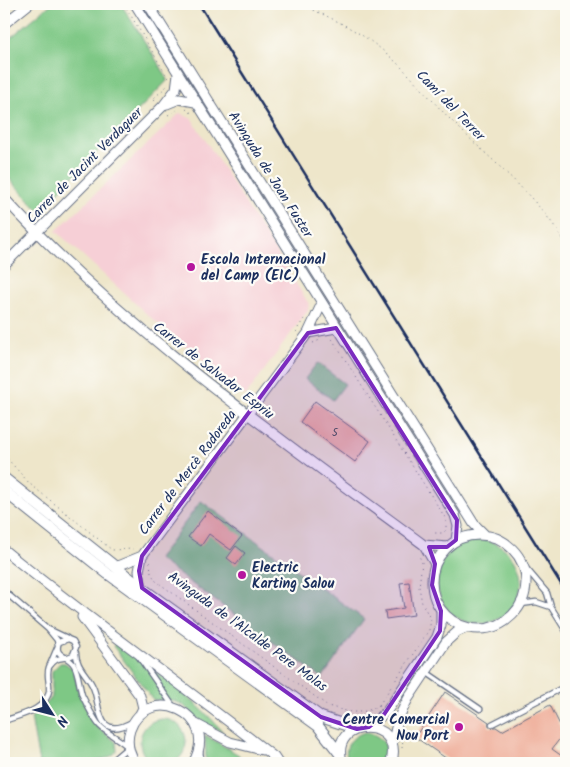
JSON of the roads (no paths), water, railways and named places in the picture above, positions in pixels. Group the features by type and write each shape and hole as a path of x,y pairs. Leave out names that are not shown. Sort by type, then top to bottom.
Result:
{"street":[{"path":"4,24 29,4"},
{"name":"Avinguda de Joan Fuster","path":"135,4 322,302 336,328 455,515 458,526 456,540"},
{"path":"142,4 163,29"},
{"name":"Avinguda de Joan Fuster","path":"148,4 474,524 485,535"},
{"name":"Carrer de Jacint Verdaguer","path":"4,265 163,106 176,89 178,74"},
{"name":"Carrer de Jacint Verdaguer","path":"163,106 179,99 195,102"},
{"name":"Carrer de Salvador Espriu","path":"4,198 36,233 138,328 247,415 424,545 435,564"},
{"name":"Carrer de Mercè Rodoreda","path":"142,588 139,571 142,556 308,333 322,302"},
{"path":"308,333 336,328"},
{"name":"Avinguda de l'Alcalde Pere Molas","path":"4,478 142,588 321,717 357,728"},
{"path":"4,491 108,574 318,726 341,758"},
{"path":"470,535 485,535 500,539 512,548 524,567 526,592 522,604 512,617 498,626 482,630 466,628 448,618 441,611 433,592 432,578 435,564 456,540 470,535"},
{"path":"424,545 448,547"},
{"path":"4,550 76,609 132,649 265,750 279,763"},
{"name":"Carrer de Mercè Rodoreda","path":"115,567 142,556"},
{"path":"76,609 140,696 143,708 132,725 128,736 128,747 135,763"},
{"path":"369,727 387,711 437,637 441,625 441,611"},
{"path":"395,761 392,745 398,719 426,672 451,636 466,628"},
{"path":"139,716 159,706 170,706 181,710 201,728 230,742 265,750"},
{"path":"190,717 196,725 200,746 193,763"},
{"path":"341,758 346,737 357,728 369,727 383,733 392,745"}],"lane":[{"path":"524,567 547,593 551,607 566,632"},
{"path":"4,591 48,629 57,640 59,654 74,666 81,690 100,726 128,747 109,763"},
{"path":"522,604 536,602 551,607"},
{"path":"48,629 74,641 77,661 93,686 98,714 106,724 121,726 132,722 139,716"},
{"path":"4,721 35,709 44,701 49,689 48,667 62,640 68,639"},
{"path":"132,649 169,703 181,710"},
{"path":"48,667 58,657 73,656 76,650"},
{"path":"426,672 480,709"},
{"path":"81,690 82,685 86,682 93,686"},
{"path":"492,724 566,686"},
{"path":"200,746 202,763"}],"railway":[{"path":"199,4 566,592"}],"place":[{"name":"Escola Internacional del Camp (EIC)","path":"191,267"},
{"name":"Electric Karting Salou","path":"242,575"},
{"name":"Centre Comercial Nou Port","path":"459,727"}]}
